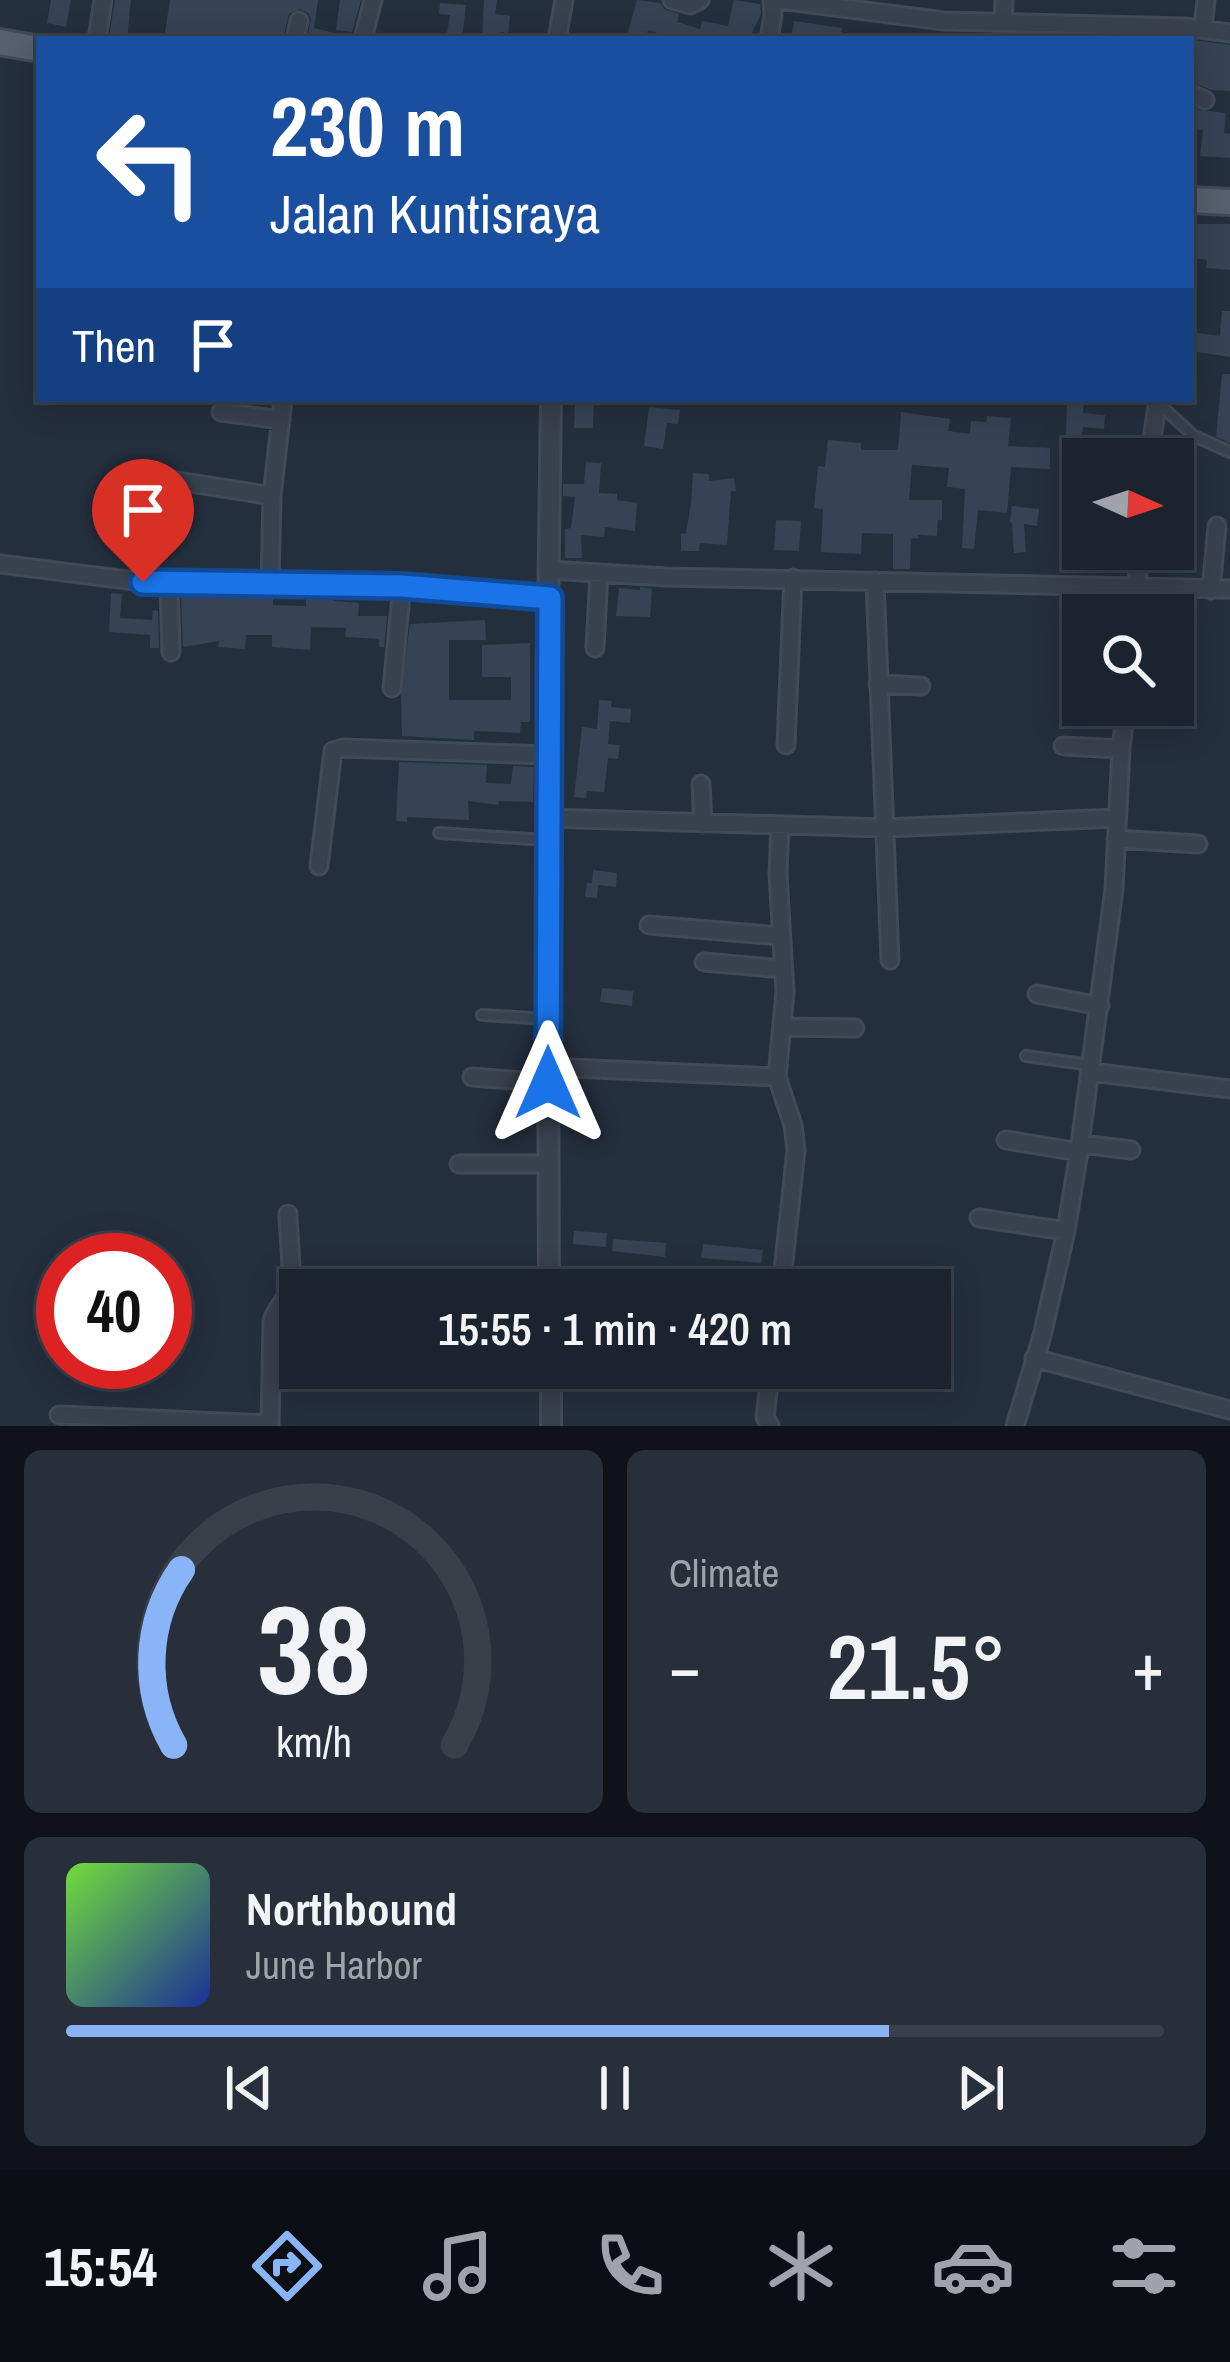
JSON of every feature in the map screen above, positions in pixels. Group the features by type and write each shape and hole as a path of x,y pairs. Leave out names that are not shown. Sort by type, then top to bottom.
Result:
{"main road":[{"path":"0,42 36,48"},
{"path":"1194,200 1230,202"}],"street":[{"path":"97,36 103,0"},
{"path":"364,36 373,0"},
{"path":"558,36 564,0"},
{"path":"672,0 690,5 700,0"},
{"path":"770,36 776,0 873,6 944,21 1184,33 1203,28 1230,33"},
{"path":"1003,23 1004,0"},
{"path":"1203,28 1206,0"},
{"path":"296,36 299,21"},
{"path":"270,583 272,496 283,402"},
{"path":"549,1269 551,402"},
{"path":"1151,438 1158,402"},
{"path":"221,412 281,420"},
{"path":"165,478 272,496"},
{"path":"1211,590 1217,526"},
{"path":"0,564 169,584 401,586 550,598"},
{"path":"549,570 1230,589"},
{"path":"1136,594 1137,570"},
{"path":"595,648 599,573"},
{"path":"786,746 793,578"},
{"path":"875,581 890,960"},
{"path":"169,584 171,652"},
{"path":"392,688 401,586"},
{"path":"878,683 922,686"},
{"path":"1015,1426 1066,1232 1080,1148 1114,889 1124,726"},
{"path":"1063,746 1121,749"},
{"path":"319,866 333,751 548,754"},
{"path":"701,784 704,824"},
{"path":"547,818 885,828 1117,818"},
{"path":"780,826 784,969 777,1077 796,1150 783,1269"},
{"path":"1116,839 1198,844"},
{"path":"649,925 780,937"},
{"path":"704,962 784,969"},
{"path":"1036,994 1100,1006"},
{"path":"783,1027 856,1028"},
{"path":"1092,1068 1230,1089"},
{"path":"472,1077 777,1077"},
{"path":"1006,1140 1131,1150"},
{"path":"459,1164 549,1164"},
{"path":"59,1415 270,1425 272,1321 289,1285 288,1214"},
{"path":"979,1218 1066,1232"},
{"path":"1034,1358 1230,1410"},
{"path":"550,1389 551,1426"},
{"path":"768,1389 765,1417 770,1426"}],"lane":[{"path":"1160,402 1194,436 1230,452"},
{"path":"439,833 547,841"},
{"path":"482,1015 549,1018"},
{"path":"1026,1056 1092,1068"}],"building":[{"path":"51,0 71,0 66,27 47,23"},
{"path":"115,0 131,0 127,36 109,36"},
{"path":"170,0 318,0 314,28 342,35 308,36 311,19 300,9 289,14 284,36 164,36"},
{"path":"340,0 361,0 352,32 336,30"},
{"path":"484,0 497,0 495,14 510,16 508,33 482,36"},
{"path":"637,0 660,3 679,14 677,22 700,29 702,21 728,26 734,0 760,4 761,14 750,36 667,36 648,30 647,36 627,36"},
{"path":"440,3 466,5 462,36 446,36 450,15 439,14"},
{"path":"794,21 842,28 841,36 792,36"},
{"path":"1194,40 1230,45 1230,91 1194,83"},
{"path":"1194,109 1226,113 1224,133 1230,134 1230,158 1200,156 1203,130 1194,129"},
{"path":"1194,224 1230,224 1230,270 1206,268 1207,260 1194,258"},
{"path":"1222,311 1230,311 1230,357 1194,351 1194,332 1220,336"},
{"path":"1222,374 1230,374 1230,443 1216,437"},
{"path":"575,402 594,402 593,428 574,428"},
{"path":"1067,402 1084,402 1083,413 1105,415 1104,429 1083,427 1082,436 1066,436"},
{"path":"649,407 680,410 678,424 667,423 663,449 644,446"},
{"path":"901,412 950,419 948,431 970,434 971,421 986,422 987,416 1011,418 1008,446 1050,448 1050,469 1011,467 1007,513 978,510 974,549 962,548 965,489 947,487 949,468 912,465 909,500 942,500 942,520 938,520 937,536 911,539 910,569 893,569 893,534 862,533 861,554 821,552 823,509 814,508 818,466 825,467 828,440 861,443 861,450 898,450"},
{"path":"586,462 601,463 599,493 617,494 617,500 637,503 635,531 605,527 604,537 581,535 582,558 565,558 565,529 571,528 575,497 563,496 563,484 584,484"},
{"path":"693,473 709,474 709,481 734,478 727,545 700,543 699,551 681,551"},
{"path":"1012,506 1039,509 1037,526 1024,524 1026,552 1014,553"},
{"path":"776,520 801,521 799,551 774,550"},
{"path":"619,588 652,589 650,617 616,616"},
{"path":"111,593 122,594 120,618 152,620 153,610 158,611 159,648 150,648 150,635 109,632"},
{"path":"181,595 273,596 273,605 306,606 306,597 359,603 358,616 387,616 384,647 379,647 379,639 345,637 346,628 311,627 310,650 272,647 272,635 246,635 245,649 218,647 219,641 183,647"},
{"path":"485,620 486,640 449,640 449,700 511,700 511,677 482,677 482,645 530,643 530,722 521,722 520,733 474,731 474,740 402,736 401,695 410,624"},
{"path":"599,700 631,709 630,723 610,721 608,744 620,745 618,759 608,758 604,792 587,791 586,798 574,797 582,727 597,729"},
{"path":"399,762 487,765 486,783 511,784 513,766 534,767 533,802 468,801 469,820 407,817 407,822 396,821"},
{"path":"593,870 617,873 616,887 598,885 597,898 585,897"},
{"path":"602,988 633,991 632,1006 600,1002"},
{"path":"574,1231 607,1233 606,1247 573,1244"},
{"path":"613,1239 666,1243 665,1257 612,1251"},
{"path":"703,1244 763,1250 761,1263 701,1258"}],"route":[{"path":"143,582 401,586 550,598 548,1083"}]}
